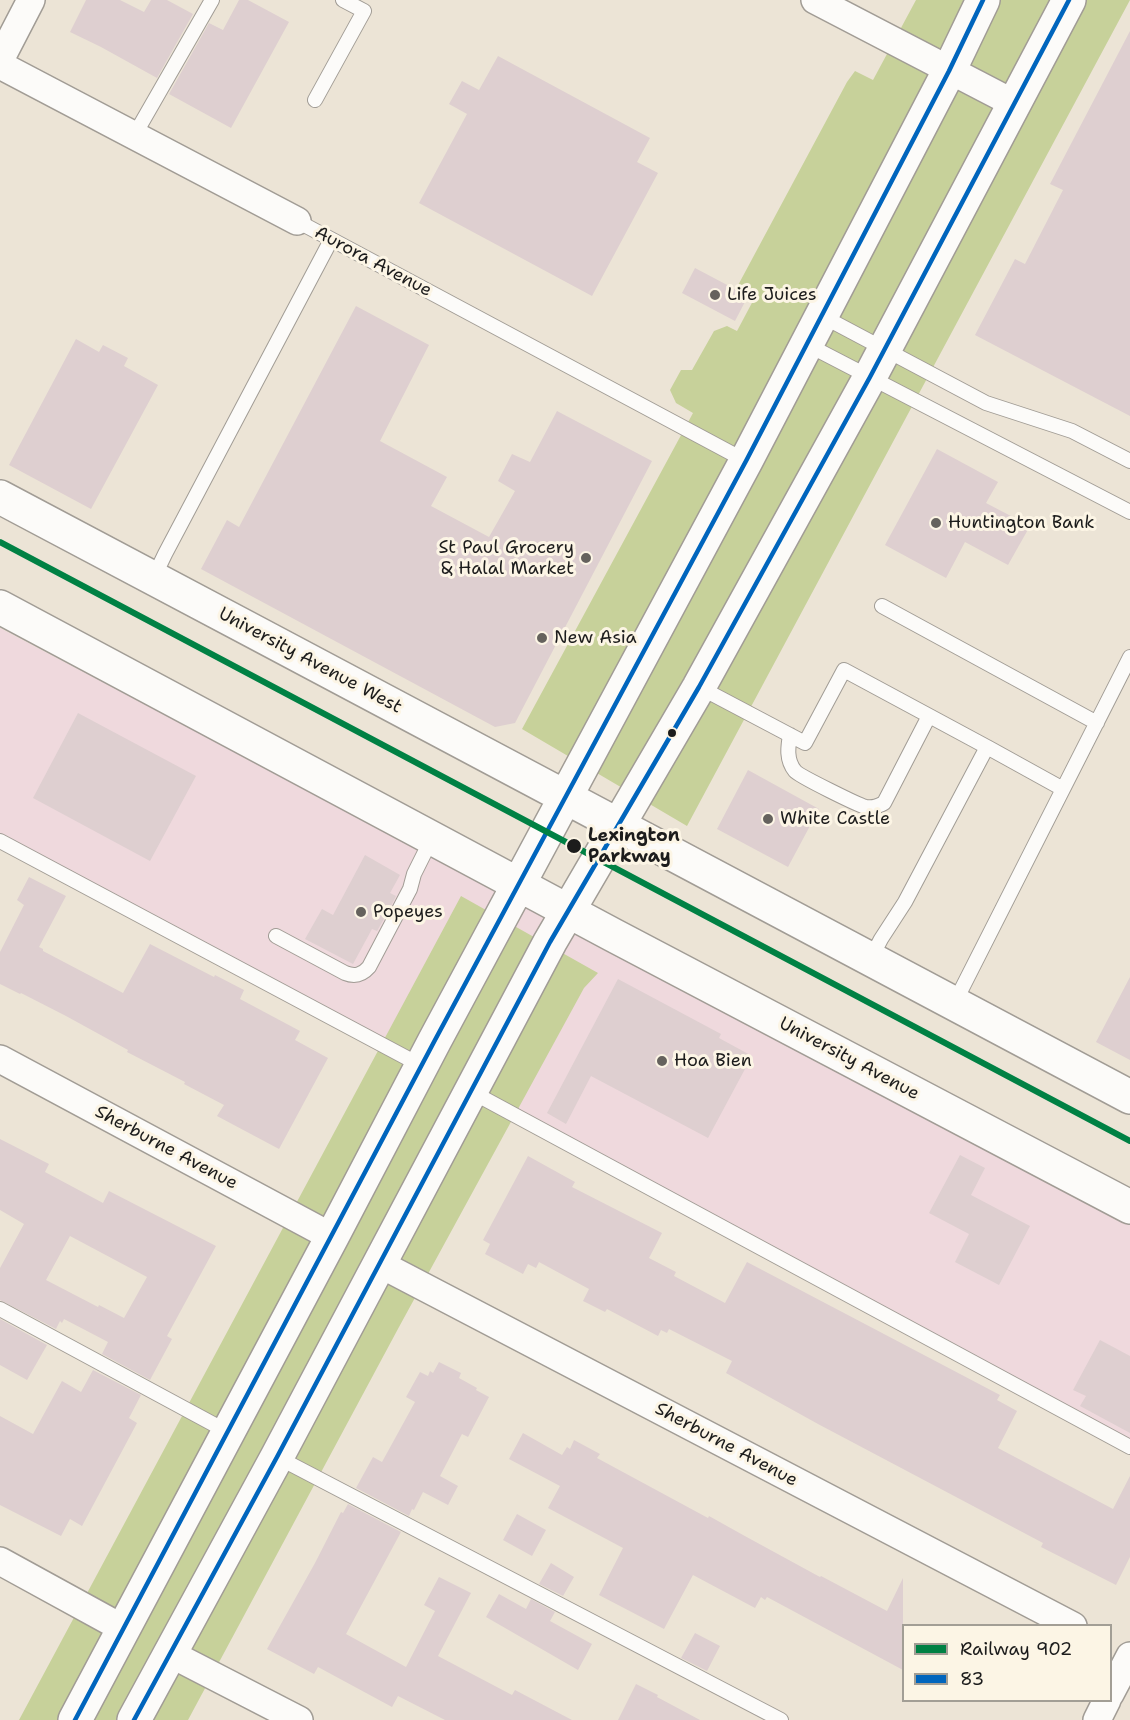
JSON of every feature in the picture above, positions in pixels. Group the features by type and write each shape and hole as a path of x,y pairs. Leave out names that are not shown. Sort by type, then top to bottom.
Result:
{"main road":[{"path":"75,1720 746,461 949,71 983,0"},
{"path":"134,1720 277,1457 544,952 699,687 877,363 1069,0"},
{"name":"University Avenue West","path":"0,497 618,826"},
{"path":"0,607 568,910"},
{"path":"618,826 1130,1097"},
{"name":"University Avenue","path":"568,910 1130,1207"}],"street":[{"path":"0,60 31,0"},
{"path":"814,0 1015,104"},
{"name":"Aurora Avenue","path":"0,65 297,221"},
{"name":"Sherburne Avenue","path":"0,1059 332,1237"},
{"name":"Sherburne Avenue","path":"380,1264 1069,1624"},
{"path":"0,1561 124,1629"},
{"path":"1112,1646 1130,1655 1112,1690"},
{"path":"169,1653 299,1720"},
{"path":"1097,1720 1106,1702"}],"lane":[{"path":"134,136 212,0"},
{"path":"315,100 364,11 343,0"},
{"name":"Aurora Avenue","path":"297,221 746,461"},
{"path":"154,578 331,240"},
{"path":"822,316 877,363 1130,512"},
{"path":"806,344 877,363 986,403 1072,431 1130,461"},
{"path":"882,606 1097,723"},
{"path":"954,1004 1130,657"},
{"path":"699,687 805,744 844,670 1063,789"},
{"path":"790,735 787,753 795,772 864,807 875,808 884,803 929,716"},
{"path":"870,960 905,902 987,747"},
{"path":"276,936 345,974 356,975 365,971 410,889 414,874 432,837"},
{"path":"0,841 422,1066"},
{"path":"470,1091 1130,1447"},
{"path":"0,1309 228,1432"},
{"path":"277,1457 781,1720"}],"shaded area":[{"path":"0,628 1130,1224 1130,1447 0,836"}],"green space":[{"name":"Lexington Parkway","path":"916,0 1130,0 687,826 522,729 693,413 676,403 670,390 681,370 692,370 714,331 727,326 737,331 754,299 736,289 847,82 855,71 873,80"},
{"path":"461,896 598,973 584,988 188,1720 19,1720"}],"building":[{"path":"86,0 120,0 144,12 151,0 167,0 193,14 157,78 70,32"},
{"path":"239,0 248,0 289,22 231,128 169,94 209,23 223,30"},
{"path":"1130,31 1130,416 975,335 1015,259 1025,264 1063,190 1050,184"},
{"path":"498,56 650,138 637,162 658,173 592,296 419,203 467,114 449,104 462,81 479,90"},
{"name":"Life Juices","path":"695,268 748,296 735,321 682,293"},
{"path":"356,306 429,345 380,441 447,477 431,506 489,537 515,491 498,481 512,454 530,462 557,411 652,461 515,723 495,727 201,569 227,520 239,527"},
{"path":"76,339 99,352 103,345 128,358 124,366 158,385 91,509 9,465"},
{"name":"Huntington Bank","path":"937,449 998,482 986,503 1030,526 1008,565 965,542 946,578 885,545"},
{"path":"78,713 196,776 150,861 33,798"},
{"name":"White Castle","path":"748,770 819,809 788,867 717,829"},
{"name":"Popeyes","path":"365,855 400,875 390,893 396,896 389,910 377,931 372,929 353,964 305,939 322,909 333,915"},
{"path":"29,877 66,896 39,947 43,951 123,993 150,944 244,990 240,999 300,1031 295,1040 328,1058 279,1149 217,1116 224,1105 66,1016 0,984 0,952 24,905 17,900"},
{"path":"1130,977 1130,1060 1096,1042"},
{"name":"Hoa Bien","path":"618,979 721,1034 719,1038 752,1056 708,1138 591,1076 566,1124 547,1113"},
{"path":"0,1139 49,1164 45,1172 103,1203 109,1191 216,1246 167,1336 172,1339 150,1380 102,1354 108,1342 64,1319 62,1323 60,1321 56,1329 0,1300 0,1268 24,1224 0,1210","holes":["70,1236 147,1277 124,1318 46,1280"]},
{"path":"960,1155 985,1168 971,1195 1030,1226 999,1285 955,1262 969,1234 929,1213"},
{"path":"528,1156 575,1182 572,1187 662,1233 649,1258 676,1272 674,1276 725,1303 747,1262 1000,1395 997,1400 1017,1411 998,1448 1113,1509 1130,1476 1130,1557 1116,1585 1041,1547 1043,1543 726,1373 732,1361 669,1329 667,1333 661,1330 658,1336 607,1309 605,1312 583,1301 589,1289 539,1262 536,1268 528,1264 523,1274 485,1254 490,1244 483,1240"},
{"path":"0,1319 47,1345 27,1380 0,1365"},
{"path":"1100,1340 1130,1356 1130,1433 1080,1406 1086,1396 1073,1390"},
{"path":"439,1362 461,1373 459,1378 489,1397 468,1437 462,1434 440,1476 458,1486 448,1505 423,1492 409,1516 356,1488 373,1457 382,1462 415,1402 406,1397 420,1372 428,1376 430,1371 433,1373"},
{"path":"93,1370 141,1395 129,1418 137,1423 82,1526 70,1519 61,1536 0,1505 0,1416 33,1434 62,1381 81,1392"},
{"path":"523,1433 562,1455 567,1447 570,1449 574,1440 600,1454 597,1458 887,1611 903,1578 902,1669 767,1597 765,1600 761,1597 755,1608 693,1575 664,1629 599,1595 623,1548 548,1508 560,1486 509,1459"},
{"path":"348,1504 401,1532 346,1634 406,1667 435,1611 424,1605 439,1577 471,1593 438,1656 512,1695 515,1690 572,1720 445,1720 398,1696 392,1707 318,1667 314,1674 267,1649 341,1512 343,1513"},
{"path":"517,1514 546,1530 532,1556 503,1540"},
{"path":"551,1563 574,1577 563,1596 539,1584"},
{"path":"499,1594 526,1609 531,1599 555,1612 550,1621 592,1644 578,1670 486,1617"},
{"path":"695,1633 720,1646 707,1671 681,1658"},
{"path":"636,1684 658,1695 657,1697 700,1720 618,1720"}],"rail line":[{"name":"902","path":"0,542 1130,1141"}],"transit line":[{"name":"83","path":"75,1720 435,1040 746,461 949,71 983,0"},
{"name":"83","path":"134,1720 277,1457 550,942 699,687 870,377 1069,0"}],"place":[{"name":"Life Juices","path":"715,295"},
{"name":"Huntington Bank","path":"936,523"},
{"name":"St Paul Grocery & Halal Market","path":"586,558"},
{"name":"New Asia","path":"542,638"},
{"name":"White Castle","path":"768,819"},
{"name":"Lexington Parkway","path":"574,846"},
{"name":"Popeyes","path":"361,912"},
{"name":"Hoa Bien","path":"662,1061"}]}
